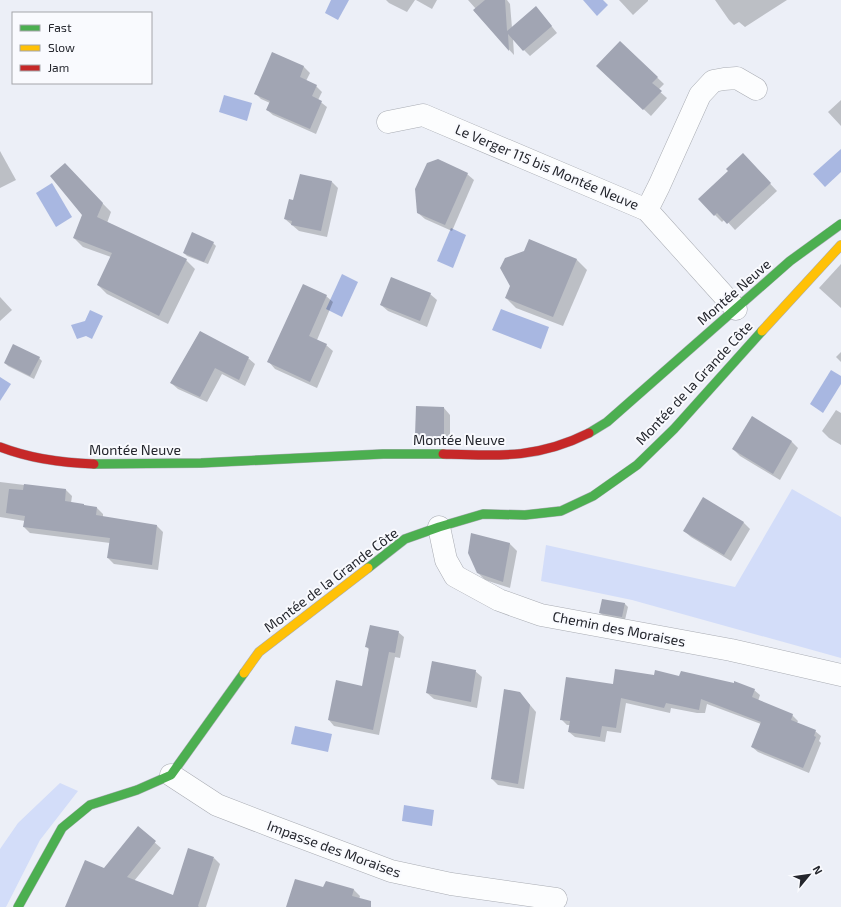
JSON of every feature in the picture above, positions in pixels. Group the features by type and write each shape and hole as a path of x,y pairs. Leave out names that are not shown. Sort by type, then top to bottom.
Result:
{"street":[{"path":"647,210 660,186 700,95 713,81 724,79 737,78 756,90"},
{"name":"Le Verger 115 bis Montée Neuve","path":"388,122 423,115 647,210 736,309"},
{"name":"Montée Neuve","path":"0,447 10,452 35,458 76,464 138,465 419,454 508,455 535,452 566,444 607,422 790,261 841,224"},
{"name":"Montée de la Grande Côte","path":"171,775 259,652 405,539 483,514 525,515 561,510 593,496 637,465 674,429 740,354 841,245"},
{"name":"Chemin des Moraises","path":"431,530 455,576 499,600 541,615 731,650 841,675"},
{"path":"18,907 62,828 90,805 137,790 171,775"},
{"name":"Impasse des Moraises","path":"171,775 218,805 391,871 451,884 556,899"}],"shaded area":[{"path":"331,0 349,0 338,20 325,13"},
{"path":"583,0 603,0 608,5 597,16"},
{"path":"224,95 252,103 247,121 219,112"},
{"path":"841,149 841,172 825,187 813,174"},
{"path":"52,183 72,217 56,227 36,193"},
{"path":"451,228 466,235 453,268 437,261"},
{"path":"342,274 358,282 342,317 326,309"},
{"path":"501,309 549,327 541,349 492,330"},
{"path":"90,310 103,316 92,339 86,336 77,339 71,325 85,321"},
{"path":"831,370 841,376 841,384 823,413 810,404"},
{"path":"0,377 11,384 0,401"},
{"path":"792,489 841,517 841,658 632,600 541,581 546,545 735,587"},
{"path":"295,726 332,734 328,752 291,744"},
{"path":"60,783 78,791 40,840 6,907 0,907 0,849 18,823"},
{"path":"404,805 434,810 432,826 402,821"}],"building":[{"path":"485,0 505,0 507,31 536,6 552,26 523,51 508,34 509,51 473,10"},
{"path":"620,41 658,77 652,83 662,91 643,110 596,66"},
{"path":"272,52 304,66 300,77 317,85 312,96 322,101 310,129 266,110 270,101 254,94"},
{"path":"743,153 771,183 727,224 717,213 714,216 698,199 728,171 726,169"},
{"path":"438,159 468,173 445,225 417,213 415,189 427,163"},
{"path":"65,163 103,203 97,217 187,259 159,316 97,285 112,253 73,238 82,215 50,176"},
{"path":"300,174 332,181 321,231 291,225 292,221 284,219 289,199 293,200"},
{"path":"192,232 214,242 204,262 183,253"},
{"path":"529,239 577,259 553,317 505,298 510,286 500,268 505,258 524,251"},
{"path":"391,277 431,293 420,321 380,305"},
{"path":"303,284 327,295 309,336 327,344 310,382 267,362"},
{"path":"200,331 249,357 239,380 215,368 200,397 170,383"},
{"path":"13,344 40,357 30,376 4,363"},
{"path":"416,406 444,407 444,436 415,436"},
{"path":"752,416 792,441 773,474 732,449"},
{"path":"24,484 66,489 65,501 97,507 96,515 157,525 152,565 107,558 110,538 23,527 25,516 6,513 9,489 23,490"},
{"path":"703,497 744,522 724,555 683,531"},
{"path":"471,533 510,543 503,582 477,573 468,553"},
{"path":"602,599 625,603 622,617 599,613"},
{"path":"370,625 399,631 395,653 389,652 373,730 328,720 336,680 362,686 369,648 365,647"},
{"path":"432,661 476,670 471,702 426,693"},
{"path":"615,669 654,675 655,670 679,676 681,671 734,683 734,681 755,689 752,697 793,714 791,720 816,730 814,736 816,737 803,768 751,747 761,722 701,699 699,710 666,703 664,708 621,698 616,728 602,726 600,737 568,732 570,721 560,720 566,677 613,684"},
{"path":"504,689 520,692 530,705 518,784 491,779"},
{"path":"138,826 156,841 127,877 173,895 188,848 214,857 198,906 199,907 65,907 85,860 104,868"},
{"path":"295,879 323,887 326,881 354,889 352,896 371,901 371,907 286,907"}],"traffic: fast":[{"path":"589,433 607,422 790,261 841,224"},
{"path":"368,568 405,539 439,527 483,514 525,515 561,511 593,496 637,465 674,429 762,331"},
{"path":"94,464 201,463 383,454 443,454"},
{"path":"18,907 62,828 90,805 137,790 171,775 244,673"}],"traffic: slow":[{"path":"762,331 841,245"},
{"path":"244,673 259,652 368,568"}],"traffic: jam":[{"path":"443,454 500,455 534,452 552,448 589,433"},
{"path":"0,447 23,455 46,460 94,464"}]}
